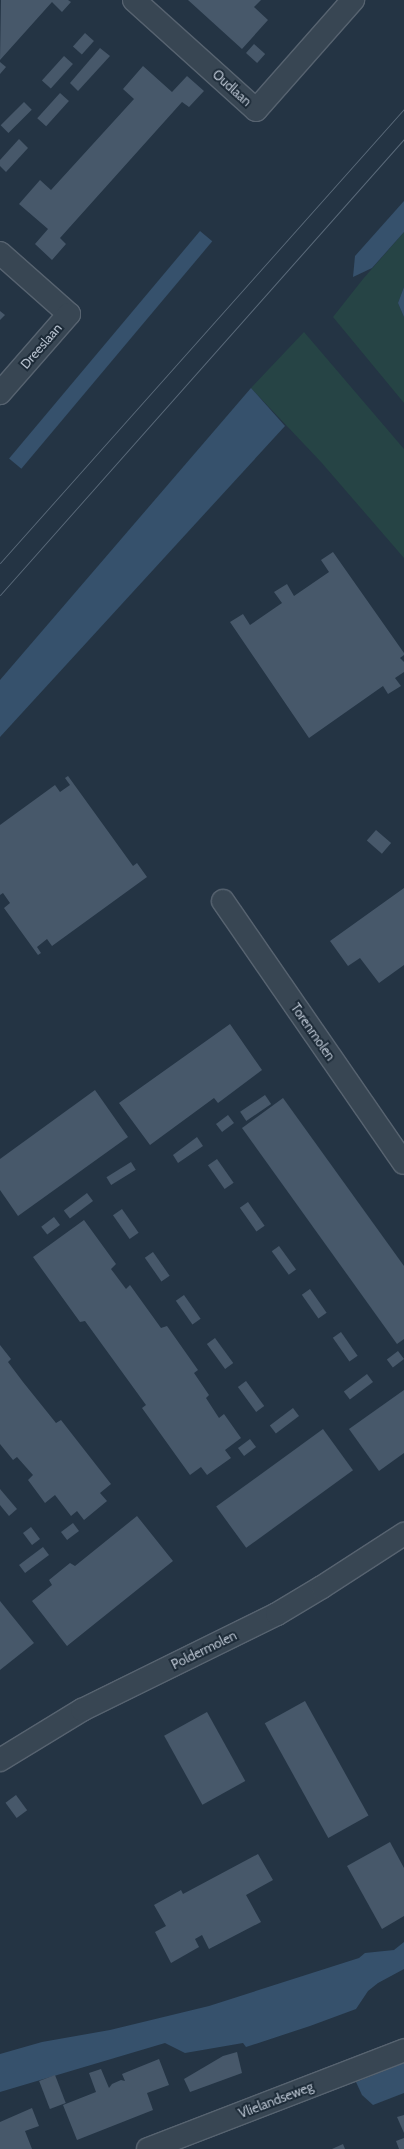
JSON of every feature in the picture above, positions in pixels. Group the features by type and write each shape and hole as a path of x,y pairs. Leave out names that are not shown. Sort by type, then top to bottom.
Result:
{"street":[{"name":"Oudlaan","path":"134,0 256,110 353,0"},
{"name":"Dreeslaan","path":"0,254 69,314 0,393"},
{"name":"Torenmolen","path":"223,901 404,1163"},
{"name":"Poldermolen","path":"0,1760 82,1710 277,1614 404,1534"},
{"name":"Vlielandseweg","path":"148,2149 404,2050"}],"green space":[{"path":"404,232 404,287 398,303 404,317 404,403 333,317 363,279"},
{"path":"304,332 404,449 404,558 321,462 251,388"}],"water":[{"path":"404,201 404,232 372,268 353,277 355,256"},
{"path":"200,231 212,241 21,469 9,459"},
{"path":"404,287 404,317 398,303"},
{"path":"251,388 285,426 0,737 0,680"},
{"path":"404,1942 404,1969 378,1983 368,1991 356,2009 246,2047 243,2043 185,2053 165,2043 0,2092 0,2054 42,2042 110,2030 209,2006 359,1958 365,1953 394,1950"},
{"path":"404,2063 404,2093 373,2105 362,2095 356,2082"}],"building":[{"path":"1,0 68,0 71,2 62,12 52,2 0,60"},
{"path":"188,0 261,0 254,7 268,20 242,49"},
{"path":"85,33 94,41 82,54 73,46"},
{"path":"254,44 265,54 257,63 246,53"},
{"path":"100,48 110,56 78,91 70,83"},
{"path":"64,56 73,64 51,89 42,81"},
{"path":"0,62 6,67 0,74"},
{"path":"143,66 172,92 187,76 204,91 189,107 182,102 60,238 66,244 52,260 35,244 48,229 19,204 40,180 51,190 134,99 123,89"},
{"path":"60,93 69,101 46,126 37,118"},
{"path":"24,102 32,110 8,133 1,125"},
{"path":"19,139 28,148 6,172 0,166 0,160"},
{"path":"0,311 5,315 0,320"},
{"path":"333,552 404,653 404,655 400,658 404,662 404,672 395,678 401,686 388,694 383,686 309,738 230,622 243,614 250,625 282,603 274,592 287,584 294,596 329,572 321,560"},
{"path":"68,776 133,866 137,863 147,877 52,946 47,939 37,947 41,953 38,955 4,908 10,903 3,893 0,895 0,825 55,785 60,792 70,785 65,778"},
{"path":"376,830 391,843 382,854 367,841"},
{"path":"404,888 404,965 379,983 360,958 348,966 330,941"},
{"path":"230,1024 262,1070 218,1103 214,1098 150,1145 119,1103"},
{"path":"95,1090 128,1137 18,1216 0,1190 0,1159"},
{"path":"265,1095 271,1104 246,1121 240,1112"},
{"path":"283,1098 404,1266 404,1339 397,1344 242,1128"},
{"path":"228,1115 234,1123 222,1132 216,1124"},
{"path":"197,1137 203,1146 178,1163 173,1155"},
{"path":"217,1159 234,1183 225,1189 208,1165"},
{"path":"131,1162 136,1170 111,1185 106,1177"},
{"path":"87,1193 93,1201 70,1218 64,1210"},
{"path":"248,1202 265,1226 256,1231 240,1208"},
{"path":"122,1209 139,1233 130,1239 113,1215"},
{"path":"54,1217 60,1225 47,1235 41,1227"},
{"path":"84,1220 116,1264 111,1269 126,1289 130,1285 161,1328 167,1326 198,1370 194,1373 209,1395 206,1398 219,1418 224,1414 241,1438 225,1450 231,1458 207,1475 201,1467 190,1475 142,1408 146,1405 85,1321 80,1322 33,1257"},
{"path":"279,1246 296,1269 289,1275 272,1251"},
{"path":"153,1252 170,1276 161,1281 145,1258"},
{"path":"310,1289 327,1313 318,1318 302,1295"},
{"path":"184,1295 201,1319 192,1324 176,1301"},
{"path":"341,1332 358,1356 349,1361 333,1338"},
{"path":"215,1338 233,1363 225,1369 207,1344"},
{"path":"0,1345 11,1359 8,1362 23,1382 56,1423 61,1420 111,1484 100,1493 107,1501 84,1520 77,1511 71,1516 55,1495 45,1503 28,1480 33,1475 17,1457 13,1460 0,1444"},
{"path":"398,1351 404,1359 393,1367 387,1359"},
{"path":"367,1374 373,1382 350,1399 344,1391"},
{"path":"246,1381 264,1406 256,1412 238,1387"},
{"path":"404,1390 404,1453 379,1471 349,1429"},
{"path":"293,1408 299,1416 276,1433 270,1425"},
{"path":"323,1429 353,1470 246,1548 216,1507"},
{"path":"250,1439 256,1447 244,1456 238,1448"},
{"path":"0,1489 17,1509 9,1516 0,1505"},
{"path":"137,1516 173,1561 67,1646 32,1601 52,1585 49,1580 70,1563 75,1566"},
{"path":"73,1523 79,1531 67,1540 61,1532"},
{"path":"31,1527 40,1539 32,1545 23,1533"},
{"path":"43,1547 49,1555 25,1573 19,1565"},
{"path":"0,1601 34,1643 0,1670"},
{"path":"305,1701 369,1816 328,1838 265,1723"},
{"path":"207,1712 245,1781 202,1805 164,1736"},
{"path":"16,1795 27,1810 17,1818 5,1803"},
{"path":"390,1842 404,1868 404,1916 382,1929 347,1866"},
{"path":"258,1854 273,1880 246,1895 261,1922 209,1949 202,1935 195,1939 199,1947 171,1963 155,1932 166,1926 154,1905 181,1890 183,1894"},
{"path":"237,2052 242,2073 190,2092 184,2079 223,2056"},
{"path":"159,2059 169,2085 147,2093 153,2110 77,2140 63,2105 96,2092 89,2073 101,2069 109,2088 112,2084 121,2080 125,2081 122,2074"},
{"path":"55,2075 66,2103 50,2109 39,2081"},
{"path":"32,2108 39,2126 25,2131 32,2149 0,2149 0,2122"},
{"path":"404,2115 404,2133 397,2117"},
{"path":"404,2138 404,2149 399,2149 396,2141"},
{"path":"343,2144 345,2149 332,2149"}],"tram line":[{"path":"0,563 404,109"},
{"path":"0,595 404,139"}]}
